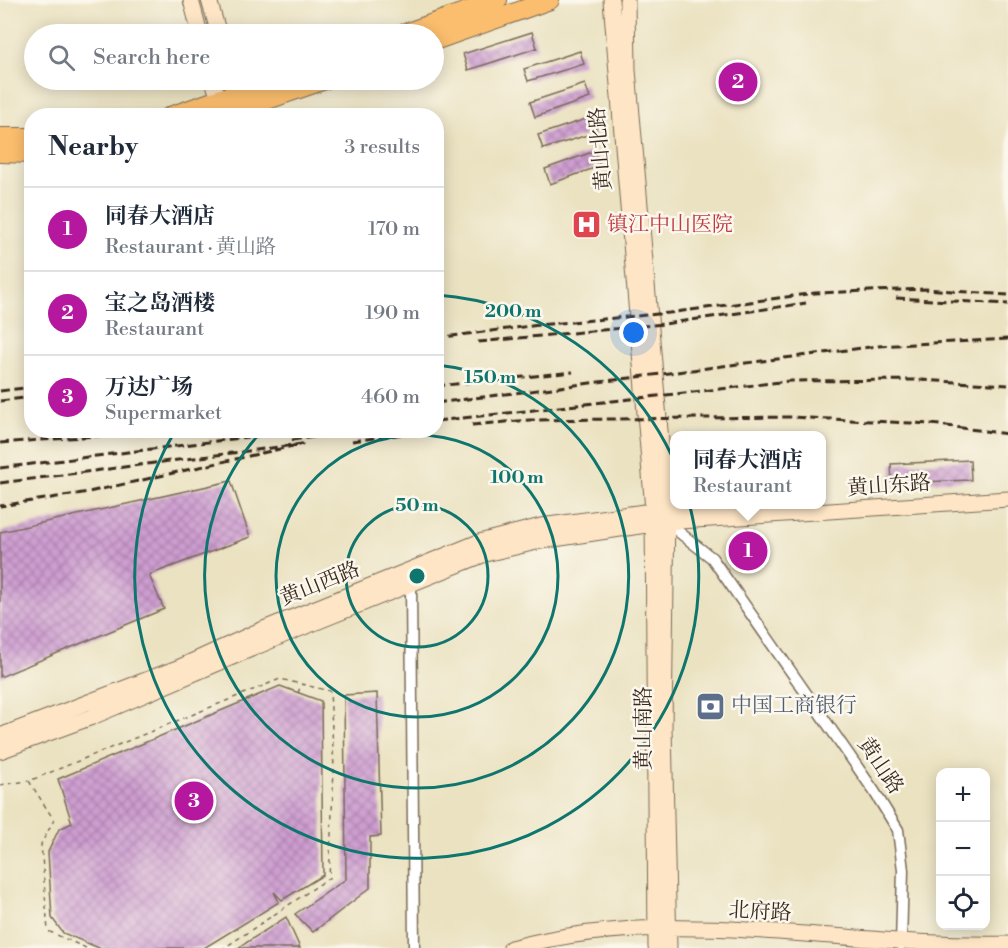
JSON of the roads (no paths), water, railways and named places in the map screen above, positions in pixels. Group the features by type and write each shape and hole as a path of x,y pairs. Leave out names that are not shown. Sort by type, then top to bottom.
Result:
{"main road":[{"path":"191,0 198,24"},
{"path":"209,0 216,24"},
{"path":"430,24 498,0"},
{"path":"444,37 550,0"},
{"name":"黄山北路","path":"611,0 660,516"},
{"name":"黄山北路","path":"627,0 628,70 660,516"},
{"path":"216,90 220,108"},
{"path":"223,108 237,94 262,90"},
{"path":"0,137 24,137"},
{"path":"0,153 24,154"},
{"name":"黄山东路","path":"826,502 1008,492"},
{"name":"黄山东路","path":"826,508 1008,500"},
{"path":"660,516 731,509"},
{"name":"黄山东路","path":"660,516 812,509"},
{"name":"黄山西路","path":"0,751 103,713 485,554 660,516"},
{"name":"黄山西路","path":"0,736 180,667 254,633 479,542 541,526 660,516"},
{"name":"黄山南路","path":"660,516 664,727 662,939"},
{"name":"北府路","path":"554,948 586,943 758,932 901,946 962,947 1008,944"},
{"name":"北府路","path":"511,948 584,933 662,939 756,940 850,948"}],"street":[{"name":"黄山路","path":"660,516 712,558 874,791 898,830 903,870 901,946"},
{"path":"411,584 414,948"}],"railway":[{"path":"444,337 539,325 669,313 815,293 926,289 1008,295"},
{"path":"896,298 1008,304"},
{"path":"478,342 664,324 806,303"},
{"path":"444,402 878,346 1008,339"},
{"path":"444,385 573,372"},
{"path":"444,420 790,381 921,380 1008,385"},
{"path":"0,391 24,388"},
{"path":"0,401 24,398"},
{"path":"472,425 529,420 789,417 931,424 1008,434"},
{"path":"0,443 68,438"},
{"path":"0,468 240,438"},
{"path":"292,440 307,438"},
{"path":"352,441 374,438"},
{"path":"0,483 302,444 89,492 0,506"}],"place":[{"name":"宝之岛酒楼","path":"738,82"},
{"name":"镇江中山医院","path":"586,225"},
{"name":"同春大酒店","path":"748,551"},
{"name":"中国工商银行","path":"710,706"},
{"name":"万达广场","path":"194,801"}]}
